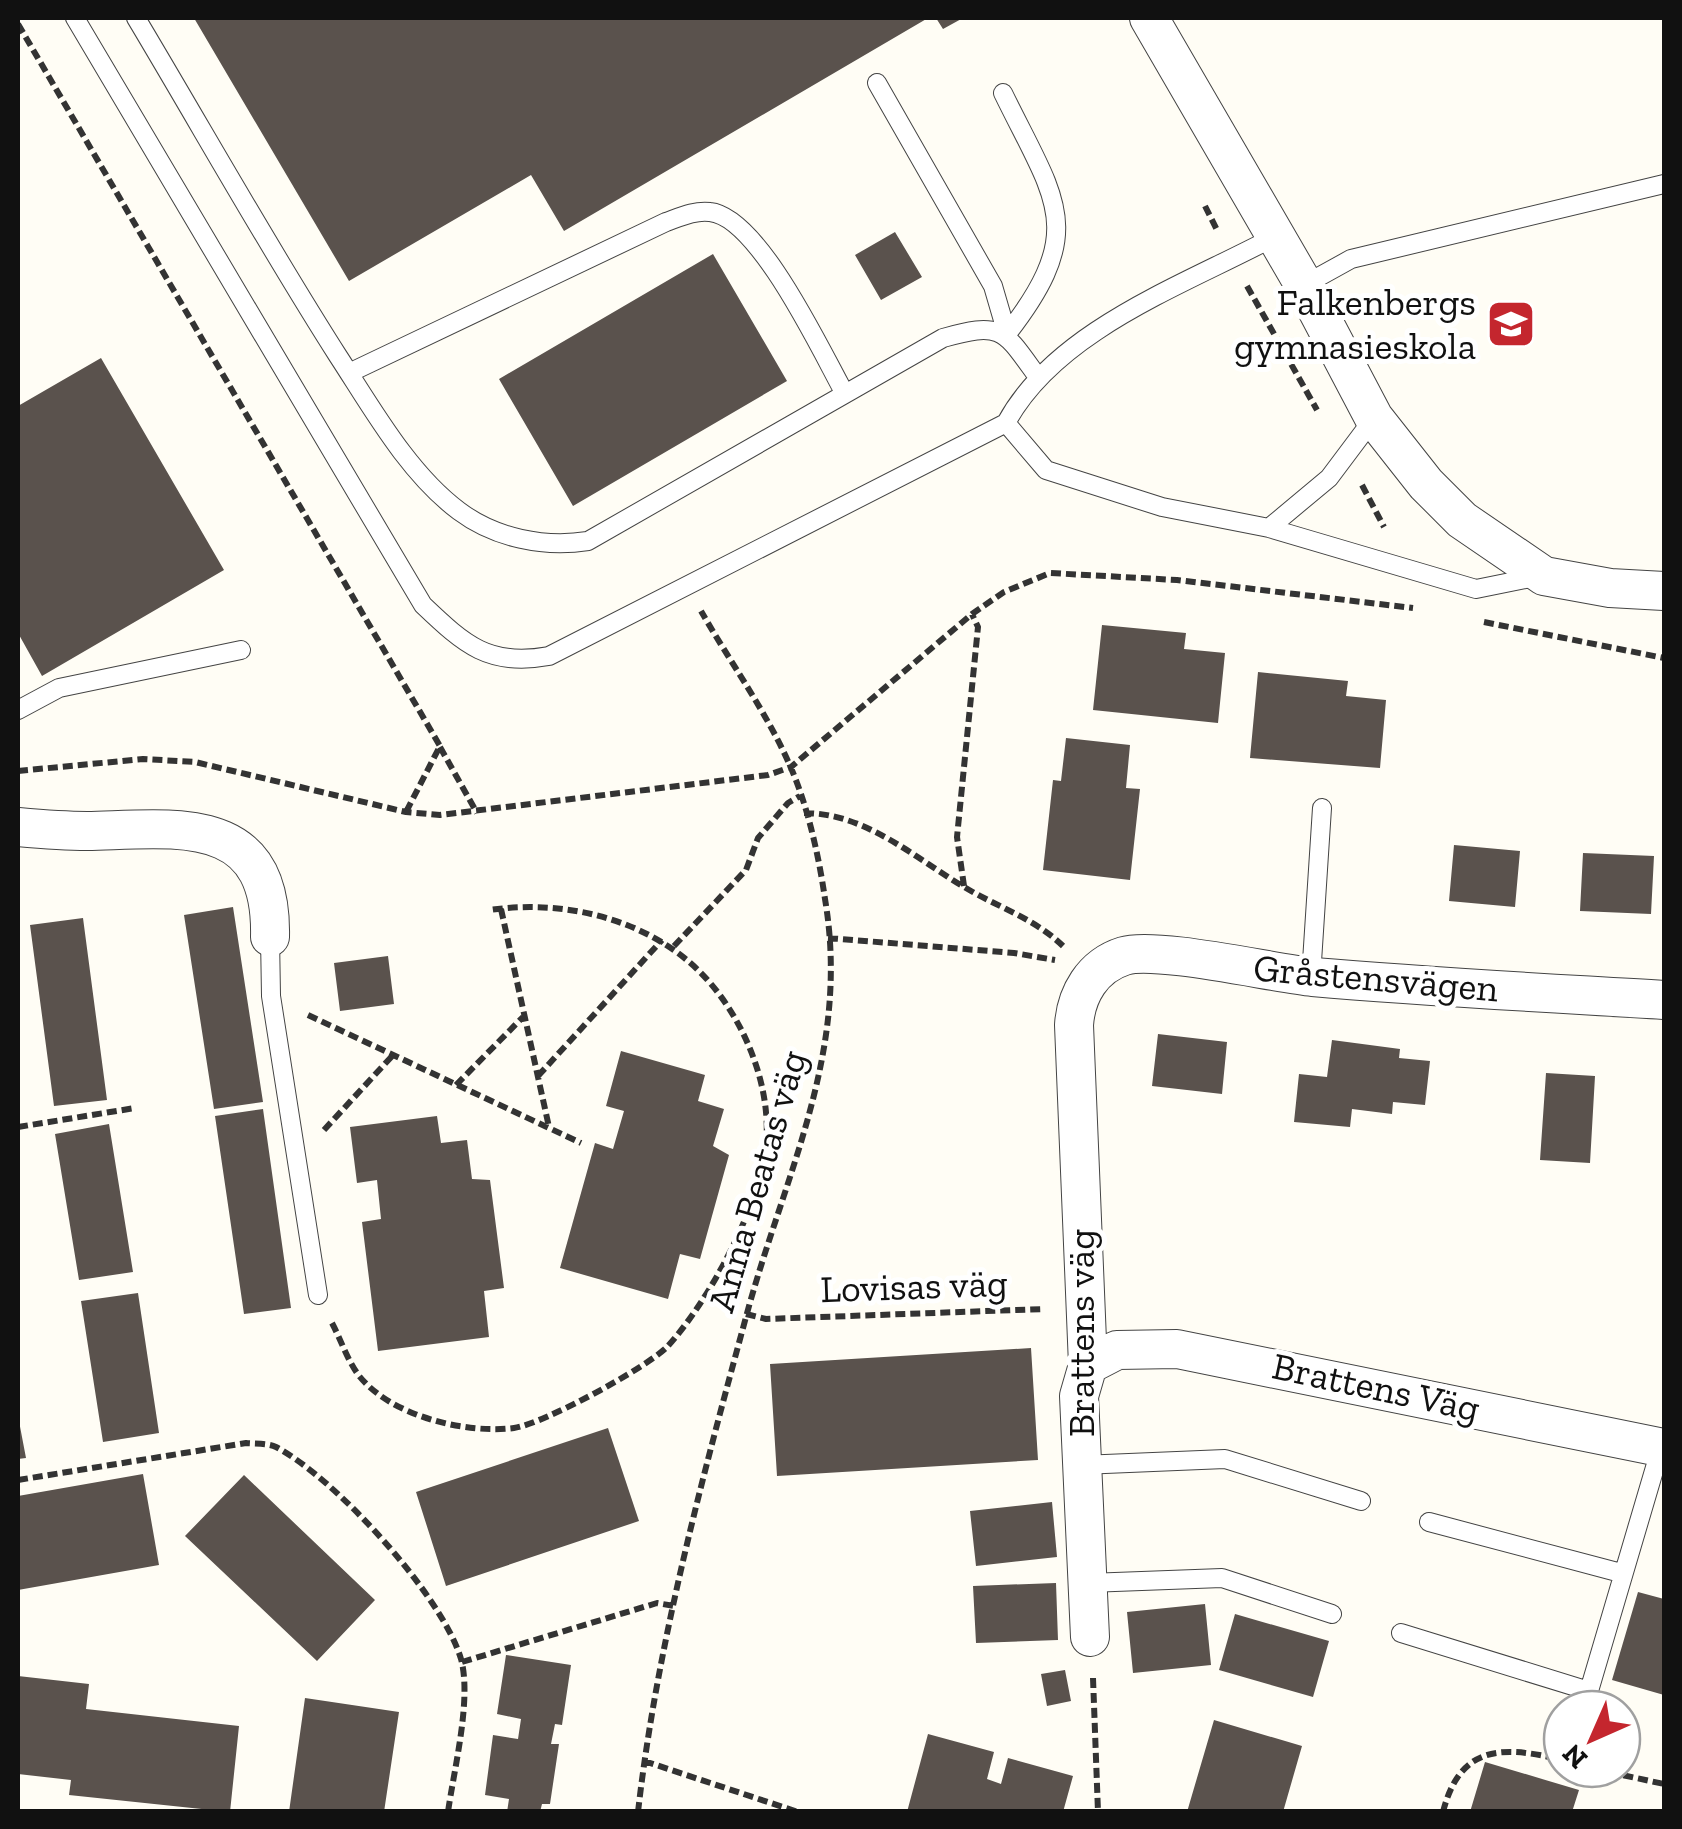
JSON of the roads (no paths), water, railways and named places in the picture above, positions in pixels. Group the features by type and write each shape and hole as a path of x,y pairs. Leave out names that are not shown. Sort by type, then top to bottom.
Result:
{"street":[{"path":"1149,18 1304,285 1374,418 1426,484 1462,520 1544,576 1610,588 1664,591"},
{"path":"18,828 83,831 183,827 216,835 240,852 258,873 271,902 270,937"},
{"name":"Gråstensvägen","path":"1093,974 1124,956 1153,955 1311,977 1664,1000"},
{"name":"Brattens väg","path":"1090,1637 1079,1396 1088,1364 1074,1025 1076,1000 1093,974"},
{"name":"Brattens Väg","path":"1088,1364 1117,1350 1177,1348 1662,1447"}],"lane":[{"path":"75,18 423,606 458,638 490,657 520,662 549,656 1006,423 1037,376 1110,324 1274,237"},
{"path":"136,18 350,373 420,473 458,511 495,532 556,546 588,541 943,338 992,330 1007,334"},
{"path":"877,83 994,286 1007,334 1037,376"},
{"path":"1003,93 1051,193 1059,242 1037,296 1007,334"},
{"path":"1304,285 1352,259 1664,184"},
{"path":"350,373 666,222 712,212 731,219 754,244 788,291 845,394"},
{"path":"1269,528 1329,478 1374,418"},
{"path":"1006,423 1046,470 1162,508 1269,528 1476,590 1544,576"},
{"path":"18,710 59,688 242,650"},
{"path":"1311,977 1322,808"},
{"path":"270,937 271,996 318,1295"},
{"path":"1401,1633 1589,1690 1621,1573 1662,1447"},
{"path":"1081,1465 1224,1459 1360,1501"},
{"path":"1429,1522 1621,1573"},
{"path":"1088,1583 1222,1578 1332,1614"}],"place":[{"name":"Falkenbergs gymnasieskola","path":"1511,324"}]}
